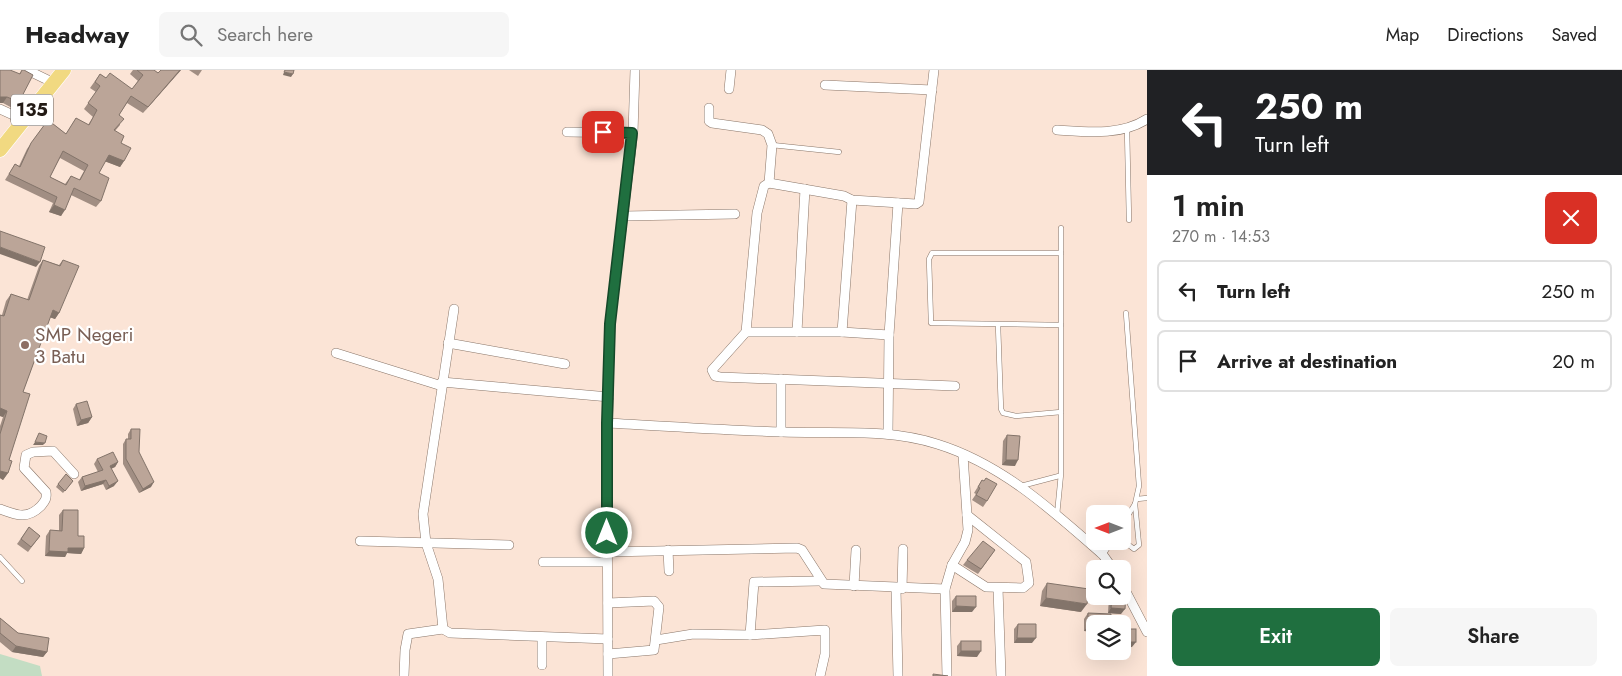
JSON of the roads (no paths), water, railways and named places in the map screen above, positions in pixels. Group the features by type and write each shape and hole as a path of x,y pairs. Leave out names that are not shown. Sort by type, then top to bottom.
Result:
{"main road":[{"name":"135","path":"1,147 64,70"}],"street":[{"path":"27,70 54,83"},
{"path":"608,676 607,423 610,324 624,216 632,133 635,70"},
{"path":"729,89 731,70"},
{"path":"934,70 921,199 916,204 852,200 844,196 769,183 764,186 756,213 746,332 714,367 713,374 715,376 955,386"},
{"path":"825,85 932,90"},
{"path":"709,108 710,122 762,130 768,134 772,145 769,183"},
{"path":"0,109 24,120"},
{"path":"1057,130 1092,132 1127,129 1147,119"},
{"path":"567,132 632,133"},
{"path":"798,332 805,189"},
{"path":"842,332 852,200"},
{"path":"888,434 889,335 898,203"},
{"path":"624,216 735,214"},
{"path":"443,630 438,579 426,543 423,514 454,309"},
{"path":"746,332 842,332 889,335"},
{"path":"448,343 566,364"},
{"path":"336,353 442,384 609,398"},
{"path":"781,379 781,432"},
{"path":"607,423 781,432 888,434 936,444 963,455 1022,486 1103,554 1107,560"},
{"path":"0,509 27,516 34,513 44,502 46,492 24,468 26,455 32,452 53,451 74,474"},
{"path":"947,676 945,589 952,565 967,535 963,455"},
{"path":"952,565 986,587 1026,587 1028,582 1027,565 967,515"},
{"path":"360,541 510,545"},
{"path":"607,552 799,548 820,581"},
{"path":"668,550 669,571"},
{"path":"854,586 856,550"},
{"path":"898,676 899,589 903,550"},
{"path":"543,562 607,562"},
{"path":"750,635 754,582 820,581 828,585 899,589 945,589"},
{"path":"998,588 1001,676"},
{"path":"608,603 655,601 659,607 654,650 608,654"},
{"path":"1131,601 1147,632"},
{"path":"404,676 408,634 443,630 450,633 542,638 608,639"},
{"path":"656,640 692,634 750,635 825,630 825,654 820,676"},
{"path":"542,638 542,664"}],"lane":[{"path":"1127,129 1130,220"},
{"path":"772,145 839,152"},
{"path":"1057,515 1061,412 1061,228"},
{"path":"1061,253 932,253 929,259 931,323 1061,325"},
{"path":"1126,313 1139,486 1136,502 1139,545 1134,549 1131,547"},
{"path":"998,325 1001,409 1003,413 1016,416 1061,412"},
{"path":"1022,486 1059,476"},
{"path":"1131,510 1136,502 1147,498"},
{"path":"1103,554 1106,550"},
{"path":"0,557 22,581"}],"place":[{"name":"SMP Negeri 3 Batu","path":"25,345"}]}
